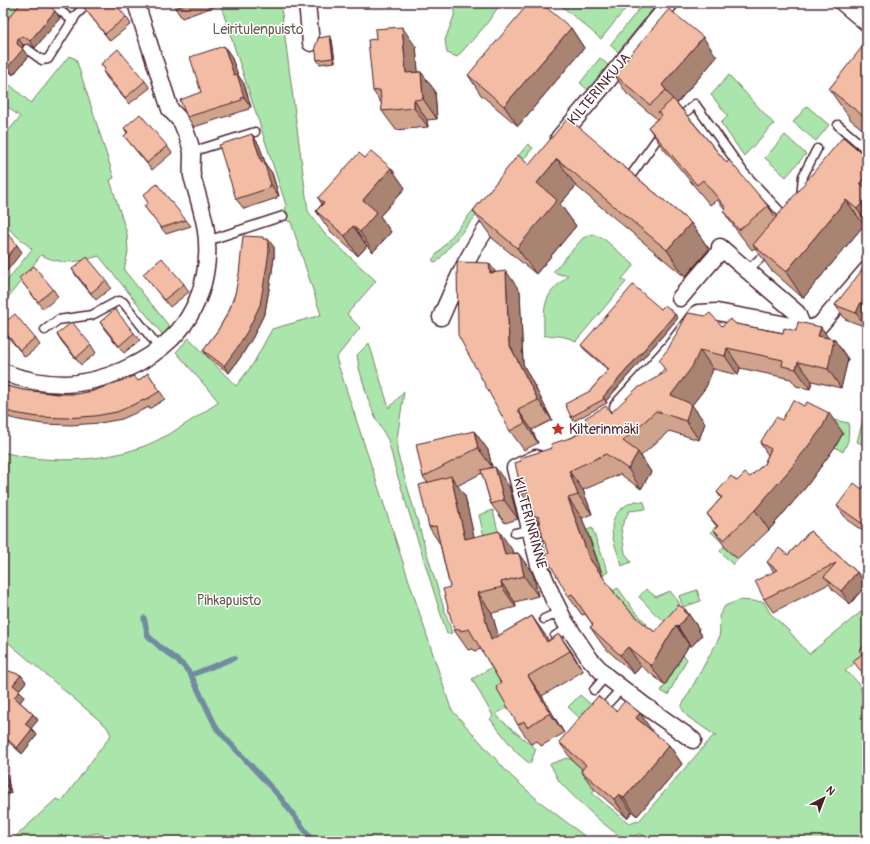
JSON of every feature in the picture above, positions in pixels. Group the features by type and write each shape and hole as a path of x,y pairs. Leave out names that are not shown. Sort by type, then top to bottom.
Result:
{"street":[{"path":"3,372 32,381 59,384 108,376 129,367 160,349 183,326 200,293 205,274 207,241 205,220 192,175 191,152 181,123 170,109 136,3"},
{"path":"307,3 311,43"},
{"name":"KILTERINKUJA","path":"551,147 608,80 670,3"},
{"path":"843,3 867,23"},
{"path":"441,317 462,268 490,223 508,200"},
{"path":"680,298 721,248 797,313 803,328"},
{"path":"607,416 630,395 670,350 698,313 717,312 803,328 812,328 820,325 867,270"},
{"name":"KILTERINRINNE","path":"548,452 515,468 522,532 536,566 569,628 590,659 606,676 693,740"}],"lane":[{"path":"51,3 73,21"},
{"path":"27,49 42,60 48,60 73,21 84,7 91,3"},
{"path":"632,174 659,136 695,104 744,173 791,223"},
{"path":"838,125 867,150"},
{"path":"191,152 255,132"},
{"path":"799,203 803,176 817,148"},
{"path":"207,241 283,216"},
{"path":"748,270 775,244"},
{"path":"45,330 58,320 92,315 118,301 123,302 160,349"},
{"path":"544,619 560,612"},
{"path":"555,636 569,628"},
{"path":"594,690 606,676"},
{"path":"610,702 622,688"}],"green space":[{"path":"3,3 27,3 3,32"},
{"name":"Pihkapuisto","path":"220,3 295,3 296,5 281,7 308,211 324,233 376,281 347,314 360,328 336,358 451,709 510,775 539,801 591,841 114,841 98,833 60,841 11,841 56,799 62,801 111,735 107,727 3,638 3,452 41,459 81,459 120,453 139,448 156,441 180,428 219,402 176,352 189,338 236,386 253,364 272,329 321,315 291,222 285,220 286,205"},
{"path":"455,3 501,3 485,26 457,57 447,53 445,40 454,16"},
{"path":"558,3 630,3 601,39"},
{"path":"644,3 654,3 656,5 618,52 610,45"},
{"path":"69,56 76,59 114,178 110,180 127,234 128,252 124,270 170,327 173,338 160,349 162,334 99,256 83,260 63,262 41,255 3,304 3,286 32,249 3,224 3,137 20,117 3,103 3,79 31,103"},
{"path":"600,58 608,65 588,90 580,83"},
{"path":"729,75 774,124 744,156 721,123 728,116 711,95"},
{"path":"807,106 829,125 816,141 793,122"},
{"path":"785,135 806,154 786,177 765,158"},
{"path":"528,144 533,148 436,263 432,260"},
{"path":"593,234 604,239 634,265 622,279 626,282 576,341 560,336 544,336 544,312 547,301 552,291 568,275 553,272 583,238"},
{"path":"369,343 389,408 404,392 397,439 397,452 452,633 447,634 396,471 388,440 376,419 368,399 359,368 357,355"},
{"path":"867,406 867,446 857,442"},
{"path":"806,415 849,423 848,441 843,452 835,447 843,433"},
{"path":"635,501 644,502 646,509 629,511 621,528 625,553 631,562 622,566 613,537 613,521 617,513"},
{"path":"493,510 500,540 486,545 479,515"},
{"path":"715,527 721,533 728,550 738,559 733,565 720,551 725,545 711,532"},
{"path":"592,528 608,572 603,575 587,530"},
{"path":"618,588 633,609 647,624 642,629 613,591"},
{"path":"646,589 656,597 670,591 678,601 681,608 671,623 657,616 639,597"},
{"path":"697,590 701,601 683,607 679,596"},
{"path":"740,600 764,602 770,613 788,630 809,654 867,607 867,653 845,671 858,683 864,698 864,710 867,711 867,841 648,841 640,833 632,838 626,839 610,829 590,812 559,781 550,764 567,758 572,760 599,783 592,793 630,824 637,821 638,822 713,736 716,736 688,717 681,707 719,638 719,616 725,606"},
{"path":"682,654 687,659 668,695 661,691 680,660"},
{"path":"494,666 515,703 496,714 536,749 530,764 517,753 490,719 493,716 472,679"},
{"path":"580,695 596,709 584,722 568,707"}],"building":[{"path":"21,3 47,3 55,11 30,41 23,36 18,38 17,44 23,49 8,67 3,63 3,25"},
{"path":"84,3 115,3 126,17 105,34 82,5"},
{"path":"173,3 189,3 175,8"},
{"path":"529,3 541,3 571,28 504,106 468,75"},
{"path":"669,9 703,37 662,85 666,90 650,105 614,74"},
{"path":"402,27 406,73 421,72 423,99 414,100 414,108 382,111 380,90 373,91 368,40 376,39 375,29"},
{"path":"330,36 333,58 317,60 315,46 318,38"},
{"path":"866,42 867,43 867,119 829,89"},
{"path":"224,46 234,75 237,74 244,97 241,98 242,100 187,117 180,100 201,92 190,57"},
{"path":"118,49 145,81 125,98 103,71 105,69 101,64"},
{"path":"673,99 727,163 729,160 768,206 739,230 723,211 726,208 703,180 697,185 648,127 662,115 658,112"},
{"path":"140,114 167,146 147,163 124,136 128,132 124,128"},
{"path":"568,118 691,223 667,250 557,159 537,183 557,200 517,248 473,211 518,155 529,165"},
{"path":"252,134 262,163 264,162 271,185 269,186 270,188 236,199 219,145"},
{"path":"843,137 863,154 867,148 867,175 860,183 867,189 867,197 857,209 846,200 786,272 753,245"},
{"path":"371,151 391,168 363,200 377,212 360,232 353,226 345,236 316,211 324,203 318,198 359,153 365,158"},
{"path":"157,184 186,220 161,228 144,206 148,203 143,195"},
{"path":"3,231 12,238 17,245 3,262"},
{"path":"243,236 263,237 263,239 268,239 269,250 267,265 260,305 248,330 224,366 203,350 218,330 229,311 235,294 239,274"},
{"path":"87,257 106,280 91,293 72,269"},
{"path":"162,258 184,284 164,300 143,274"},
{"path":"457,262 489,263 490,273 506,271 509,344 538,400 518,410 525,423 510,431 458,335"},
{"path":"866,265 867,304 861,302 856,313 835,305"},
{"path":"34,266 53,289 38,302 19,278"},
{"path":"633,285 661,309 665,305 675,314 603,397 604,399 571,417 565,404 590,391 609,369 581,345"},
{"path":"115,309 134,333 119,346 100,322"},
{"path":"688,313 706,316 710,313 722,326 730,319 736,324 783,333 784,328 796,331 798,322 821,327 818,336 834,339 828,369 798,362 796,369 782,366 783,360 727,348 725,356 700,350 692,367 671,395 691,404 686,421 656,411 623,441 638,452 628,469 606,454 569,471 578,495 568,498 589,558 616,595 629,610 655,632 678,605 685,609 684,612 688,615 678,627 676,625 651,666 628,647 620,655 590,627 593,625 572,594 568,596 545,555 549,553 543,538 538,516 535,517 527,492 522,494 515,463 521,461 520,458 552,448 551,444 573,437 591,427 585,418 606,406 611,413 636,389 666,372 659,360 668,349"},
{"path":"15,314 35,338 20,350 3,330 3,324"},
{"path":"72,322 91,345 76,358 57,334"},
{"path":"148,373 160,391 144,401 117,412 95,416 66,418 38,417 3,410 3,385 23,390 58,394 77,394 93,391 134,376 138,381"},
{"path":"793,400 804,406 807,402 829,413 822,428 792,467 755,510 724,540 714,530 718,526 707,514 722,497 717,492 731,476 737,481 745,473 750,477 764,464 771,449 760,443 776,417 782,420"},
{"path":"474,431 478,448 423,477 416,444"},
{"path":"495,467 504,500 491,504 481,470"},
{"path":"451,476 465,539 499,531 505,555 518,553 520,557 524,576 501,582 502,587 478,593 491,640 532,616 547,642 559,634 570,651 528,676 550,713 527,727 524,721 518,725 496,687 501,683 469,629 461,631 460,629 454,630 443,589 450,587 436,526 429,527 419,485"},
{"path":"867,482 867,527 837,506 854,483 862,489"},
{"path":"810,531 857,572 841,591 824,577 836,563 764,599 755,581 777,570 767,562 779,548 788,555"},
{"path":"867,644 867,679 853,661 862,654 859,650"},
{"path":"6,670 21,675 13,685 20,691 14,697 33,714 25,724 32,729 17,748 3,735 3,673"},
{"path":"598,696 616,711 625,701 640,713 636,718 669,745 624,798 619,794 614,799 581,771 586,765 559,742"},
{"path":"3,773 6,786 3,787"},
{"path":"84,836 84,841 69,841 69,838"}],"waterway":[{"path":"144,618 148,636 183,665 191,675 217,729 280,797 313,841"},
{"path":"191,675 234,658"}],"place":[{"name":"Kilterinmäki","path":"558,429"}],"park label":[{"name":"Leiritulenpuisto","path":"258,29"}]}
